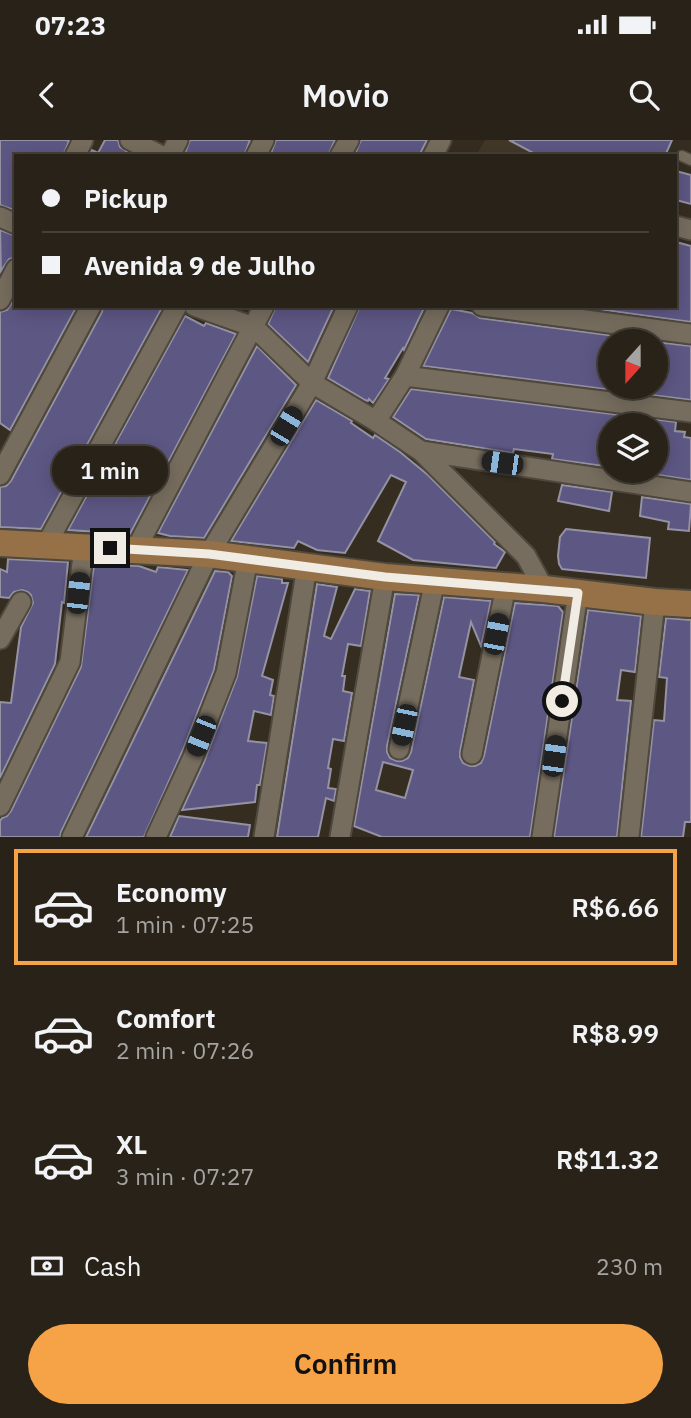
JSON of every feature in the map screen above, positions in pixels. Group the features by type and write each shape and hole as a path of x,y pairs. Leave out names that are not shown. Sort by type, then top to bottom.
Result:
{"street":[{"path":"130,140 158,154"},
{"path":"0,300 14,273"},
{"path":"0,475 90,308"},
{"path":"45,547 176,308"},
{"path":"200,308 254,327 312,383 421,451 526,556 544,589"},
{"path":"136,549 263,308"},
{"path":"72,837 209,554 312,383 347,308"},
{"path":"376,421 405,376 438,308"},
{"path":"497,308 691,334"},
{"path":"405,376 691,412"},
{"path":"421,451 691,492"},
{"path":"0,543 209,554 385,577 691,604"},
{"path":"0,806 70,662 84,547"},
{"path":"156,837 193,757 226,673 247,559"},
{"path":"264,837 307,566"},
{"path":"340,837 385,577"},
{"path":"398,749 435,580"},
{"path":"472,754 506,586"},
{"path":"542,837 578,593"},
{"path":"0,639 21,602"},
{"path":"629,837 655,602"}],"shaded area":[{"path":"485,140 620,140 615,154 477,154"}],"building":[{"path":"0,140 69,141 64,154 14,154 14,210 0,205"},
{"path":"105,140 118,140 120,147 131,154 90,154 92,150 98,153"},
{"path":"190,140 250,140 245,154 185,154"},
{"path":"276,140 335,140 329,154 271,154"},
{"path":"361,140 427,140 420,154 355,154"},
{"path":"509,140 672,140 666,154 535,154"},
{"path":"677,171 691,175 691,204 677,200"},
{"path":"0,230 14,235 14,258 9,259 1,271"},
{"path":"677,242 691,246 691,322 590,308 677,308"},
{"path":"14,299 14,308 76,308 10,430 0,423 0,312 7,310"},
{"path":"103,308 162,308 41,529 0,527 0,487 11,481"},
{"path":"275,308 333,308 308,362 268,324"},
{"path":"359,308 424,308 404,350 403,348 385,378 389,379 373,403 328,378"},
{"path":"451,309 472,313 480,318 598,334 598,388 423,366"},
{"path":"185,316 204,326 206,323 236,334 130,534 68,530"},
{"path":"668,343 691,346 691,400 668,397"},
{"path":"257,346 296,385 204,538 158,533"},
{"path":"411,389 604,413 598,413 598,465 552,459 553,454 514,449 513,453 426,439 393,417"},
{"path":"316,400 352,421 351,423 373,438 375,435 428,475 495,542 494,544 505,552 496,568 413,560 378,541 406,482 391,475 345,553 317,550 298,541 294,548 231,541"},
{"path":"668,421 676,422 675,431 685,432 684,437 691,438 691,480 668,476"},
{"path":"562,485 612,492 609,511 558,501"},
{"path":"642,497 691,504 689,531 668,529 669,522 640,516"},
{"path":"566,529 650,538 646,578 562,569 558,556 560,537"},
{"path":"8,559 68,562 55,664 0,778 0,702 11,703 21,627 33,603 31,595 22,590 14,592 9,598 0,597 0,569 7,572"},
{"path":"94,564 139,566 156,572 158,567 188,570 60,837 0,837 0,821 11,811 81,667"},
{"path":"215,571 228,572 232,576 214,670 182,752 144,837 86,837"},
{"path":"257,576 282,579 282,583 288,583 262,676 273,680 270,695 274,696 271,715 254,711 248,741 267,743 255,802 182,810 237,677"},
{"path":"317,584 337,587 324,636 331,639 355,589 370,591 361,646 348,644 342,676 345,676 343,691 352,693 344,741 333,739 328,768 331,769 328,788 336,789 334,801 326,798 318,837 277,837"},
{"path":"395,594 419,595 387,746 390,758 397,761 408,758 411,752 444,597 491,601 481,646 471,622 459,677 474,680 460,752 463,763 470,766 481,763 484,756 515,603 558,606 563,612 530,837 382,837 354,826","holes":["383,762 413,770 405,798 376,790"]},
{"path":"588,610 641,616 635,672 621,670 617,700 631,701 617,837 554,837"},
{"path":"666,618 691,620 691,822 685,822 683,837 641,837 654,720 664,721 667,678 659,677"},
{"path":"179,816 250,825 248,837 170,837"}],"route":[{"path":"110,548 209,554 385,577 578,593 562,701"}]}
